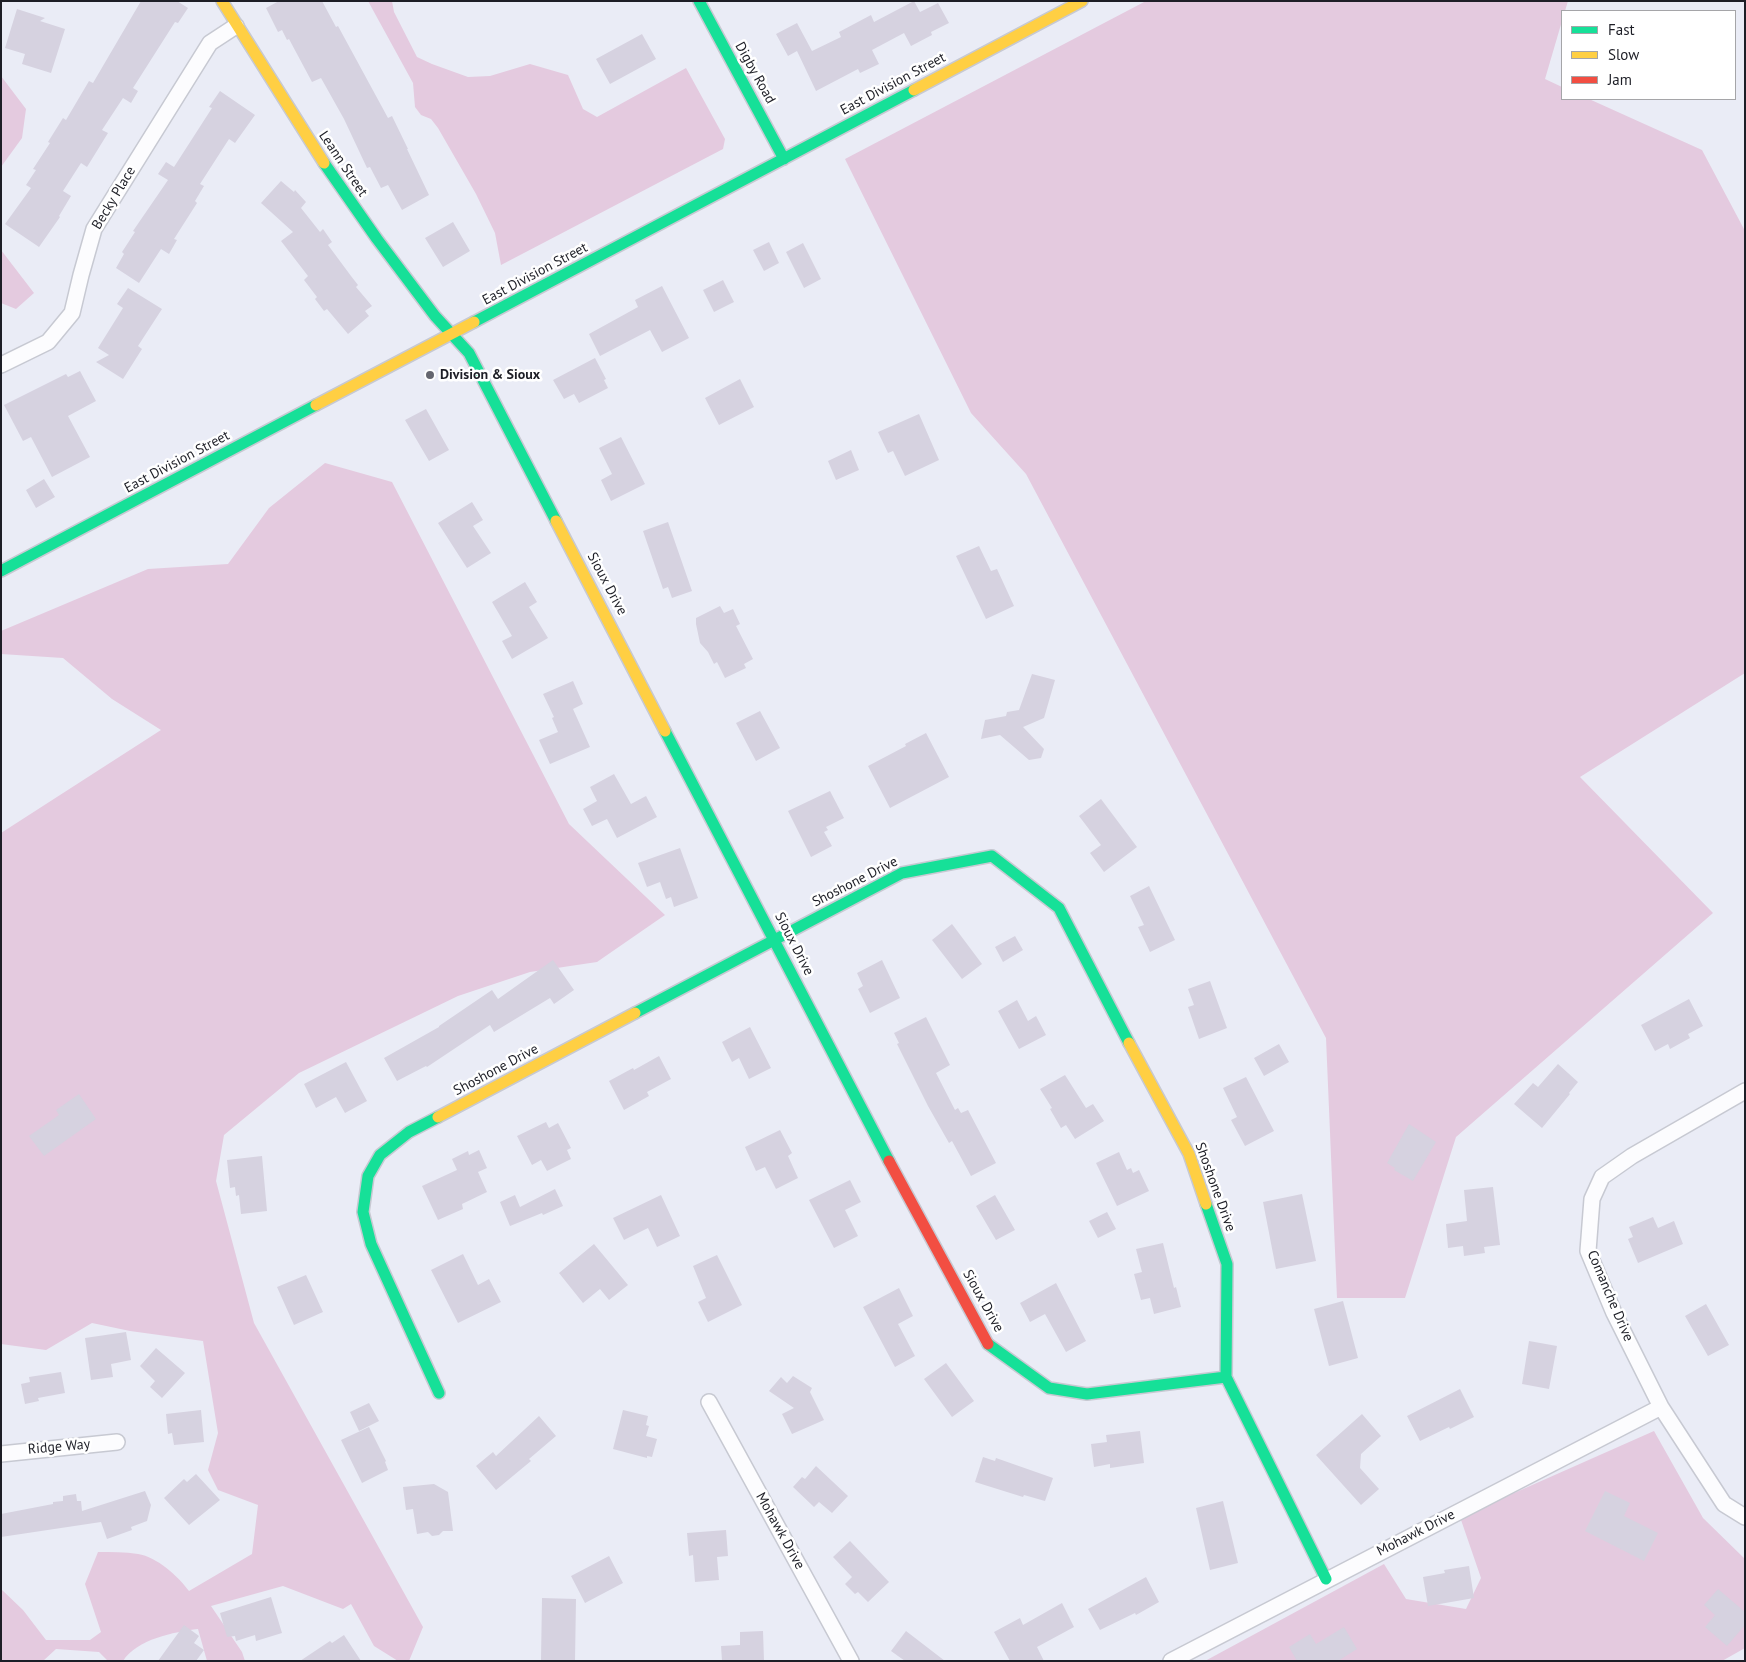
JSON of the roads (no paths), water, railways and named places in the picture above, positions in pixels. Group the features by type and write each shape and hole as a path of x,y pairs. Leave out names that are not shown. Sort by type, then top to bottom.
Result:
{"street":[{"name":"Leann Street","path":"222,1 317,154 377,239 435,316 452,334"},
{"name":"Digby Road","path":"699,1 784,159"},
{"name":"East Division Street","path":"1,571 1082,1"},
{"name":"Becky Place","path":"1,365 48,342 72,313 94,229 210,43 236,26"},
{"name":"Sioux Drive","path":"452,334 469,353 878,1140 988,1344 1049,1388 1087,1394 1226,1378"},
{"name":"Shoshone Drive","path":"439,1393 372,1244 363,1212 368,1176 380,1155 409,1132 776,941 902,873 992,856 1059,908 1117,1021 1189,1154 1227,1264 1226,1378 1326,1580"},
{"name":"Comanche Drive","path":"1745,1091 1632,1156 1602,1177 1592,1199 1588,1251 1614,1313 1662,1407 1724,1504 1745,1517"},
{"name":"Mohawk Drive","path":"709,1402 852,1661"},
{"name":"Mohawk Drive","path":"1171,1661 1662,1407"},
{"name":"Ridge Way","path":"1,1454 117,1442"}],"place":[{"name":"Division & Sioux","path":"430,375"}]}
